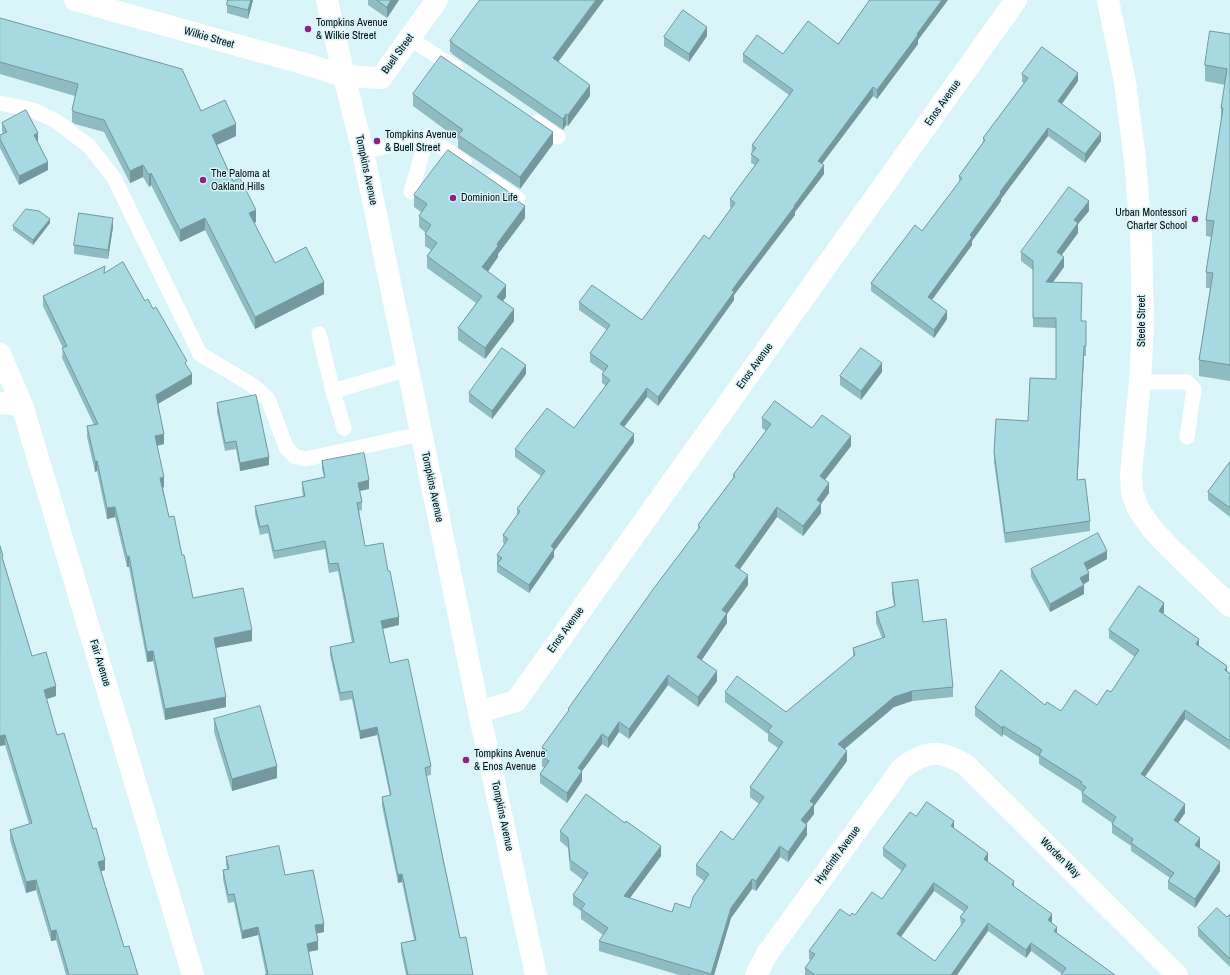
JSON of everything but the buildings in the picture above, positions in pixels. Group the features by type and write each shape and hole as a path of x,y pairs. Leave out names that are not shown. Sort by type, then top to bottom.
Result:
{"street":[{"name":"Wilkie Street","path":"75,0 344,76"},
{"name":"Tompkins Avenue","path":"327,0 363,152 479,712 536,975"},
{"name":"Buell Street","path":"344,76 381,78 437,0"},
{"name":"Enos Avenue","path":"479,712 516,701 1016,0"},
{"name":"Steele Street","path":"1108,0 1126,82 1141,232 1143,317 1140,382 1131,474 1132,492 1138,509 1153,530 1230,606"},
{"name":"Fair Avenue","path":"0,354 22,405 193,975"},
{"path":"0,403 22,405"},
{"name":"Hyacinth Avenue","path":"756,975 767,954 902,768 917,757 936,752"},
{"name":"Worden Way","path":"936,752 952,757 966,765 1177,975"}],"lane":[{"path":"410,39 469,77"},
{"path":"0,103 33,110 56,121 89,146 114,178 200,354 252,385 268,399 286,447 294,456 305,460 421,434"},
{"path":"526,116 558,137"},
{"path":"363,152 427,137 518,199"},
{"path":"411,192 427,137"},
{"path":"319,334 344,428"},
{"path":"333,391 408,369"},
{"path":"1140,382 1187,382 1194,389 1187,437"}],"place":[{"name":"Tompkins Avenue & Wilkie Street","path":"308,29"},
{"name":"Tompkins Avenue & Buell Street","path":"377,141"},
{"name":"The Paloma at Oakland Hills","path":"203,180"},
{"name":"Dominion Life","path":"453,198"},
{"name":"Urban Montessori Charter School","path":"1195,219"},
{"name":"Tompkins Avenue & Enos Avenue","path":"466,760"}]}
